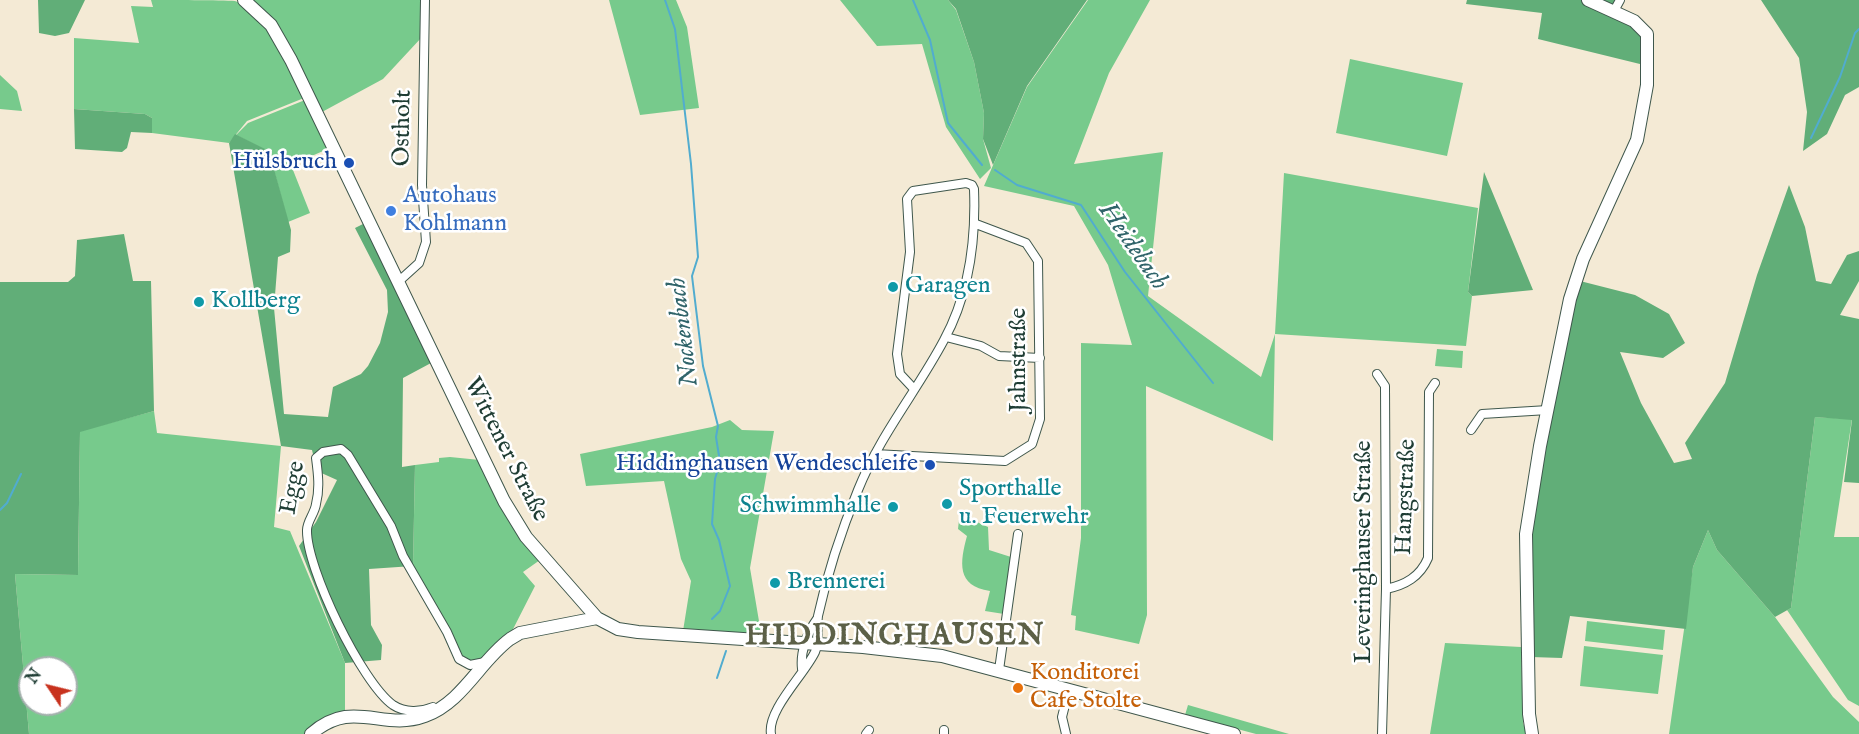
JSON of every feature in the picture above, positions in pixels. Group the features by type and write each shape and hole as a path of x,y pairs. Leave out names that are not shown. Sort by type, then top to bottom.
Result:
{"main road":[{"name":"Wittener Straße","path":"244,0 261,13 279,38 504,501 526,537 597,618 618,629 638,632 923,653 999,670 1234,734"},
{"path":"1532,734 1529,714 1526,534 1570,299 1583,259 1637,140 1642,123 1649,52 1647,34 1617,5 1588,0"},
{"path":"311,734 344,715 400,720 424,716 450,700 501,645 520,633 597,618"}],"street":[{"name":"Ostholt","path":"398,282 419,263 426,242 422,185 425,0"},
{"path":"771,734 772,716 793,688 802,669 801,660 811,645 810,628 817,619 844,527 875,454 946,337 965,287 976,224 972,185 966,183 909,194 908,281 897,354 900,374 914,389"},
{"name":"Jahnstraße","path":"875,454 1005,461 1024,451 1037,434 1040,419 1040,277 1034,252 1026,243 976,224"},
{"path":"946,337 981,346 999,356 1040,358"},
{"name":"Leveringhauser Straße","path":"1377,374 1385,386 1386,589 1382,734"},
{"name":"Hangstraße","path":"1386,589 1410,581 1425,567 1428,558 1429,392 1435,383"},
{"path":"1471,430 1482,414 1548,410"},
{"name":"Egge","path":"450,700 416,711 394,706 351,648 332,610 309,543 307,528 318,493 316,458 324,452 341,449 348,454 391,526 403,556 447,632 459,659 470,665 488,660"},
{"path":"999,670 1018,534"},
{"path":"1066,734 1062,717 1069,689"}],"green space":[{"path":"38,0 85,0 69,33 55,36 39,33"},
{"path":"151,0 235,1 247,7 258,16 277,42 304,98 247,121 229,143 152,133 152,118 145,114 74,109 74,38 139,43 131,6 153,7"},
{"path":"252,0 423,0 422,37 383,79 322,112 285,36 264,10"},
{"path":"609,0 676,0 687,27 699,108 640,115"},
{"path":"840,0 948,0 956,10 974,62 984,113 983,139 991,168 980,179 946,127 922,44 877,46"},
{"path":"948,0 1087,0 1027,86 993,165 983,139 984,113 974,62 956,9"},
{"path":"1088,0 1150,0 1109,73 1074,164 1163,152 1148,296 1261,377 1275,334 1273,441 1146,386 1147,615 1139,644 1075,630 1076,616 1071,615 1081,538 1081,343 1132,345 1108,265 1074,206 984,186 1027,87"},
{"path":"1467,0 1618,0 1612,14 1643,34 1644,65 1538,39 1542,13 1466,4"},
{"path":"1761,0 1859,0 1859,87 1845,95 1827,134 1803,151 1807,112 1799,58"},
{"path":"1350,59 1463,83 1447,156 1336,133"},
{"path":"0,75 17,91 22,111 0,109"},
{"path":"305,100 330,148 291,165 310,213 288,222 269,152 236,135 248,123"},
{"path":"74,109 145,114 152,118 152,133 131,132 127,148 122,152 75,149"},
{"path":"235,134 269,151 291,230 290,252 278,257 274,308 284,414 328,417 333,387 361,374 380,343 388,312 387,290 355,228 365,223 431,363 403,378 402,467 415,465 413,566 369,569 371,625 382,645 381,660 345,663 299,546 316,522 337,480 317,471 312,450 281,446 229,143"},
{"path":"1484,172 1533,290 1472,296 1468,292"},
{"path":"1284,173 1478,208 1468,292 1472,296 1466,346 1275,334"},
{"path":"1789,185 1805,227 1816,281 1831,284 1847,255 1859,251 1859,281 1840,315 1859,319 1859,483 1844,482 1852,420 1815,417 1791,608 1775,617 1717,550 1708,530 1693,567 1686,629 1570,616 1562,658 1531,657 1529,541 1546,437 1580,281 1635,295 1669,314 1685,343 1663,358 1620,352 1641,403 1674,463 1692,459 1685,443 1725,383 1757,275"},
{"path":"124,234 133,281 151,281 154,411 80,432 78,575 15,574 22,656 18,656 18,716 27,716 29,734 0,734 0,282 68,282 75,276 77,240"},
{"path":"1437,349 1463,351 1462,368 1435,366"},
{"path":"154,411 157,433 281,446 274,527 290,531 345,663 345,712 308,734 29,734 27,716 78,716 78,656 22,656 15,574 78,575 80,431"},
{"path":"1815,417 1852,419 1834,537 1859,537 1859,706 1848,700 1787,610 1791,608"},
{"path":"730,420 742,430 774,431 750,568 761,633 683,631 691,581 681,559 664,481 586,486 580,454 712,427"},
{"path":"439,458 480,460 540,560 523,572 535,586 509,637 476,663 462,658 413,566 415,465 439,462"},
{"path":"968,518 988,527 989,550 1011,557 1004,614 985,611 990,591 971,584 963,571 963,555 967,536 958,529 959,520"},
{"path":"1708,530 1717,550 1775,617 1833,697 1859,722 1859,734 1669,734 1693,567"},
{"path":"1587,621 1665,630 1663,650 1585,641"},
{"path":"1445,643 1521,647 1523,723 1527,734 1430,734"},
{"path":"1584,646 1663,655 1658,694 1580,686"},
{"path":"1188,705 1289,734 1256,734 1185,715"}],"waterway":[{"name":"Nockenbach","path":"665,0 675,29 691,164 698,257 692,276 703,366 718,426 716,437 720,462 715,479 712,524 719,540 730,586 720,611 712,619"},
{"name":"Heidebach","path":"913,0 930,40 948,123 982,165"},
{"path":"1811,138 1840,77 1855,33 1859,29"},
{"name":"Heidebach","path":"995,170 1017,185 1081,205 1125,272 1213,383"},
{"path":"0,510 7,503 21,474"},
{"name":"Nockenbach","path":"717,678 726,651"}],"place":[{"name":"Hülsbruch","path":"349,163"},
{"name":"Autohaus Kohlmann","path":"391,211"},
{"name":"Garagen","path":"893,287"},
{"name":"Kollberg","path":"199,302"},
{"name":"Hiddinghausen Wendeschleife","path":"930,465"},
{"name":"Sporthalle u. Feuerwehr","path":"947,504"},
{"name":"Schwimmhalle","path":"893,507"},
{"name":"Brennerei","path":"775,583"},
{"name":"Konditorei Cafe Stolte","path":"1018,688"}],"district":[{"name":"HIDDINGHAUSEN","path":"895,638"}]}
